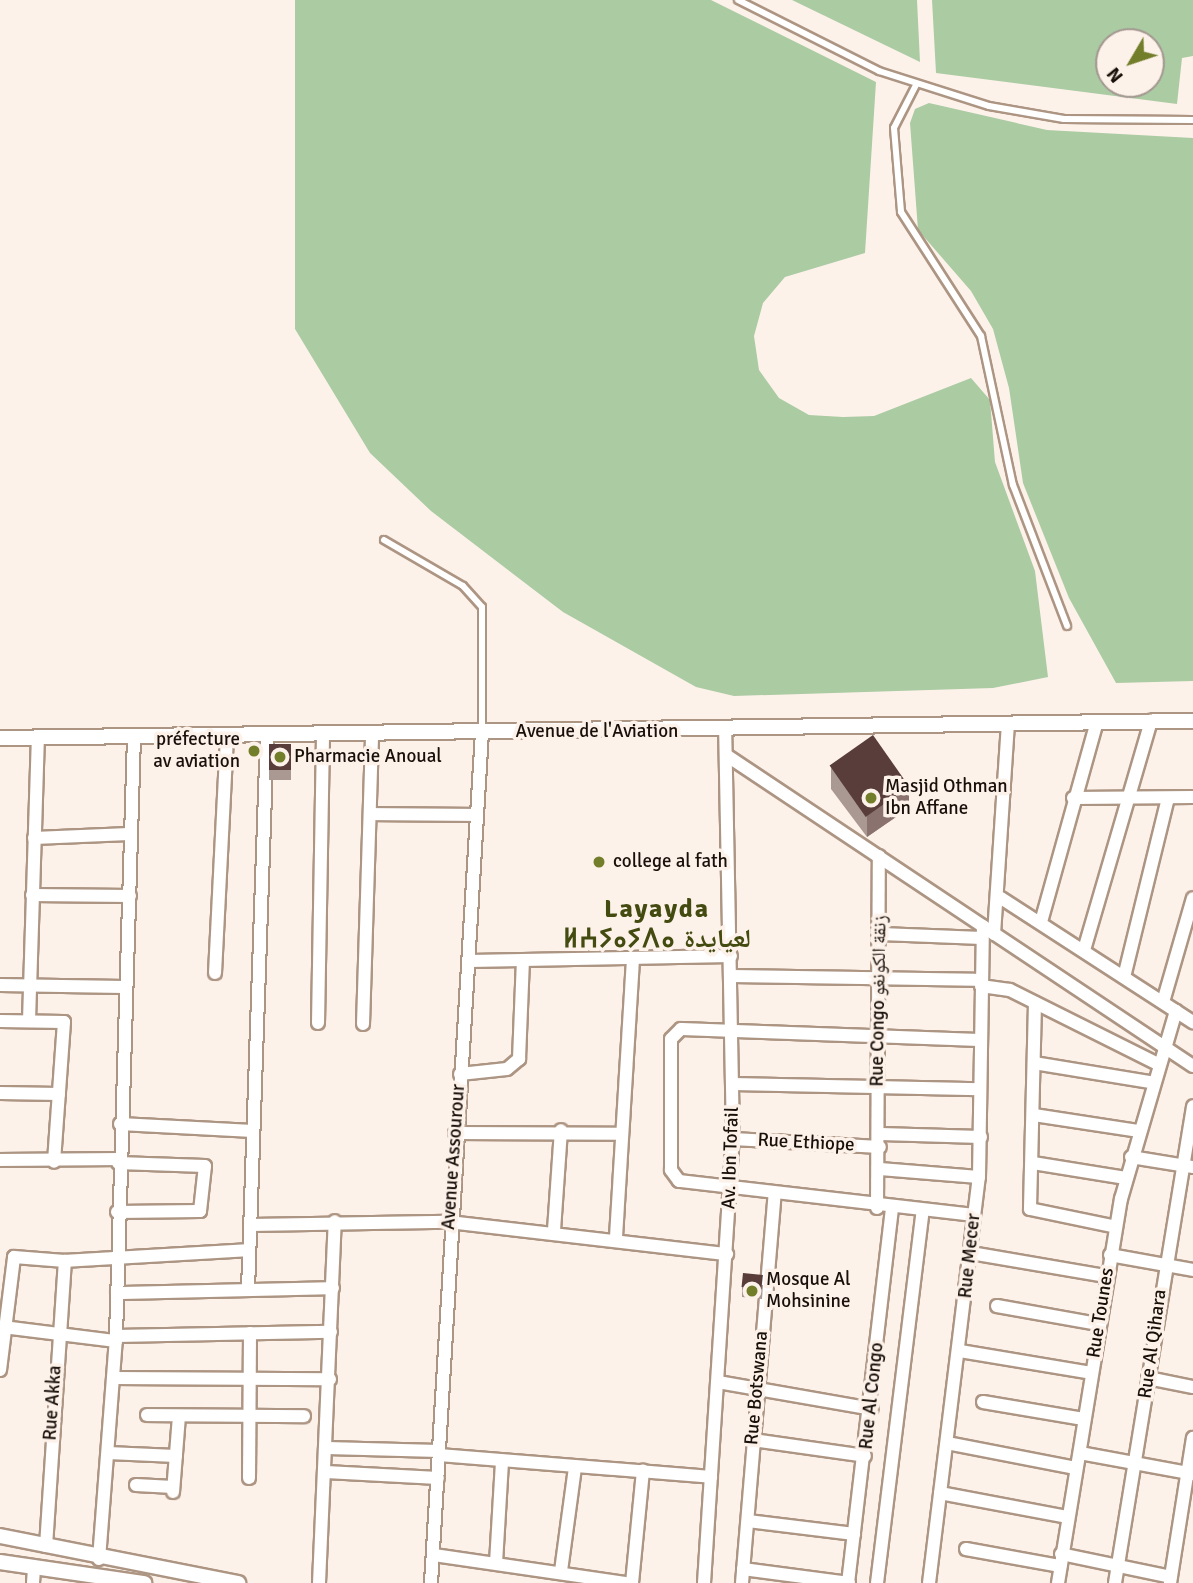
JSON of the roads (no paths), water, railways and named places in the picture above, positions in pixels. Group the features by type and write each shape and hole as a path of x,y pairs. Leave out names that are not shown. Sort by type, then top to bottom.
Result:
{"street":[{"path":"1084,950 1125,799 1151,721"},
{"name":"Avenue de l'Aviation","path":"0,738 227,734 725,732 1007,723 1193,721"},
{"path":"1041,922 1073,798 1097,722"},
{"name":"Rue Mecer","path":"929,1583 960,1351 979,1177 981,983 986,933 1000,898 1007,723"},
{"name":"Avenue Assourour","path":"431,1583 449,1222 470,961 475,815 482,732"},
{"name":"Av. Ibn Tofail","path":"704,1583 733,1139 732,976 725,732"},
{"path":"215,973 227,734"},
{"path":"248,1290 267,734"},
{"path":"363,1024 372,734"},
{"path":"99,1559 116,1339 118,1161 134,735"},
{"path":"318,1023 323,735"},
{"path":"29,1021 38,737"},
{"path":"726,755 879,856 986,933 1193,1066"},
{"path":"1073,798 1193,797"},
{"path":"1124,977 1168,798"},
{"path":"370,814 475,815"},
{"path":"34,838 129,834"},
{"name":"Rue Congo زنقة الكونغو","path":"877,1208 880,1169 876,1085 881,975 879,856"},
{"path":"32,895 130,896"},
{"path":"1000,898 1193,1022"},
{"path":"1163,1002 1193,898"},
{"path":"881,934 986,933"},
{"path":"470,961 731,956"},
{"path":"616,1237 620,1134 633,959"},
{"path":"460,1073 508,1069 519,1059 523,960"},
{"path":"732,976 881,975 981,983 1035,1003 1156,1063"},
{"path":"0,985 124,987"},
{"path":"1035,1003 1032,1211 1116,1227"},
{"name":"Rue Tounes","path":"1058,1583 1066,1517 1080,1453 1110,1255 1150,1082 1176,1011"},
{"path":"0,1021 64,1022 54,1161"},
{"path":"974,1215 877,1208 684,1184 671,1170 671,1039 681,1030 980,1040"},
{"path":"1034,1063 1150,1082"},
{"path":"733,1084 980,1089"},
{"path":"0,1093 59,1094"},
{"name":"Rue Al Qihara","path":"1115,1583 1164,1265 1187,1167 1193,1106"},
{"path":"1034,1115 1138,1131"},
{"path":"120,1124 253,1130"},
{"path":"455,1133 561,1130 620,1134"},
{"path":"554,1230 561,1130"},
{"name":"Rue Ethiope","path":"733,1139 880,1141 981,1136"},
{"path":"1131,1157 1187,1167"},
{"path":"0,1160 118,1161 205,1166 200,1211 117,1212"},
{"path":"1033,1163 1126,1178"},
{"path":"880,1169 979,1177"},
{"name":"Rue Botswana","path":"742,1583 756,1390 775,1194"},
{"name":"Rue Al Congo","path":"848,1583 872,1409 892,1209"},
{"path":"877,1583 923,1210"},
{"path":"250,1224 335,1221 449,1222 616,1237 727,1254"},
{"path":"319,1583 335,1221"},
{"path":"0,1370 12,1259 65,1261 249,1250"},
{"path":"971,1254 1106,1276"},
{"path":"1110,1255 1193,1270"},
{"name":"Rue Akka","path":"46,1546 57,1335 65,1261"},
{"path":"117,1293 333,1288"},
{"path":"997,1306 1098,1324"},
{"path":"3,1327 57,1335 116,1339 331,1332"},
{"path":"249,1478 250,1333"},
{"path":"960,1351 1091,1373"},
{"path":"113,1378 330,1379"},
{"path":"1148,1378 1193,1387"},
{"path":"718,1382 872,1409"},
{"path":"983,1402 1084,1419"},
{"path":"147,1415 304,1416"},
{"path":"136,1485 173,1489 179,1416"},
{"path":"966,1549 1118,1566 1170,1580 1190,1473 1193,1438"},
{"path":"752,1440 865,1456"},
{"path":"947,1443 1076,1468"},
{"path":"327,1448 439,1453 502,1461 711,1477"},
{"path":"108,1453 176,1456"},
{"path":"1080,1453 1190,1473"},
{"path":"496,1563 502,1461"},
{"path":"561,1572 575,1467"},
{"path":"632,1583 643,1471"},
{"path":"326,1472 438,1478"},
{"path":"940,1493 1066,1517"},
{"path":"748,1521 854,1534"},
{"path":"0,1536 99,1559 238,1583"},
{"path":"434,1555 625,1583"},
{"path":"0,1562 33,1576 144,1583"},
{"path":"743,1569 848,1583"}],"lane":[{"path":"738,0 916,85 1051,117 1193,120"},
{"path":"916,85 894,128 901,212 981,336 1013,485 1067,626"},
{"path":"384,540 463,586 482,607 482,732"}],"place":[{"name":"préfecture av aviation","path":"254,751"},
{"name":"Pharmacie Anoual","path":"280,757"},
{"name":"Masjid Othman Ibn Affane","path":"871,798"},
{"name":"college al fath","path":"599,862"},
{"name":"Mosque Al Mohsinine","path":"752,1291"}],"district":[{"name":"Layayda ⵍⵄⵢⴰⵢⴷⴰ لعيايدة","path":"657,925"}]}
